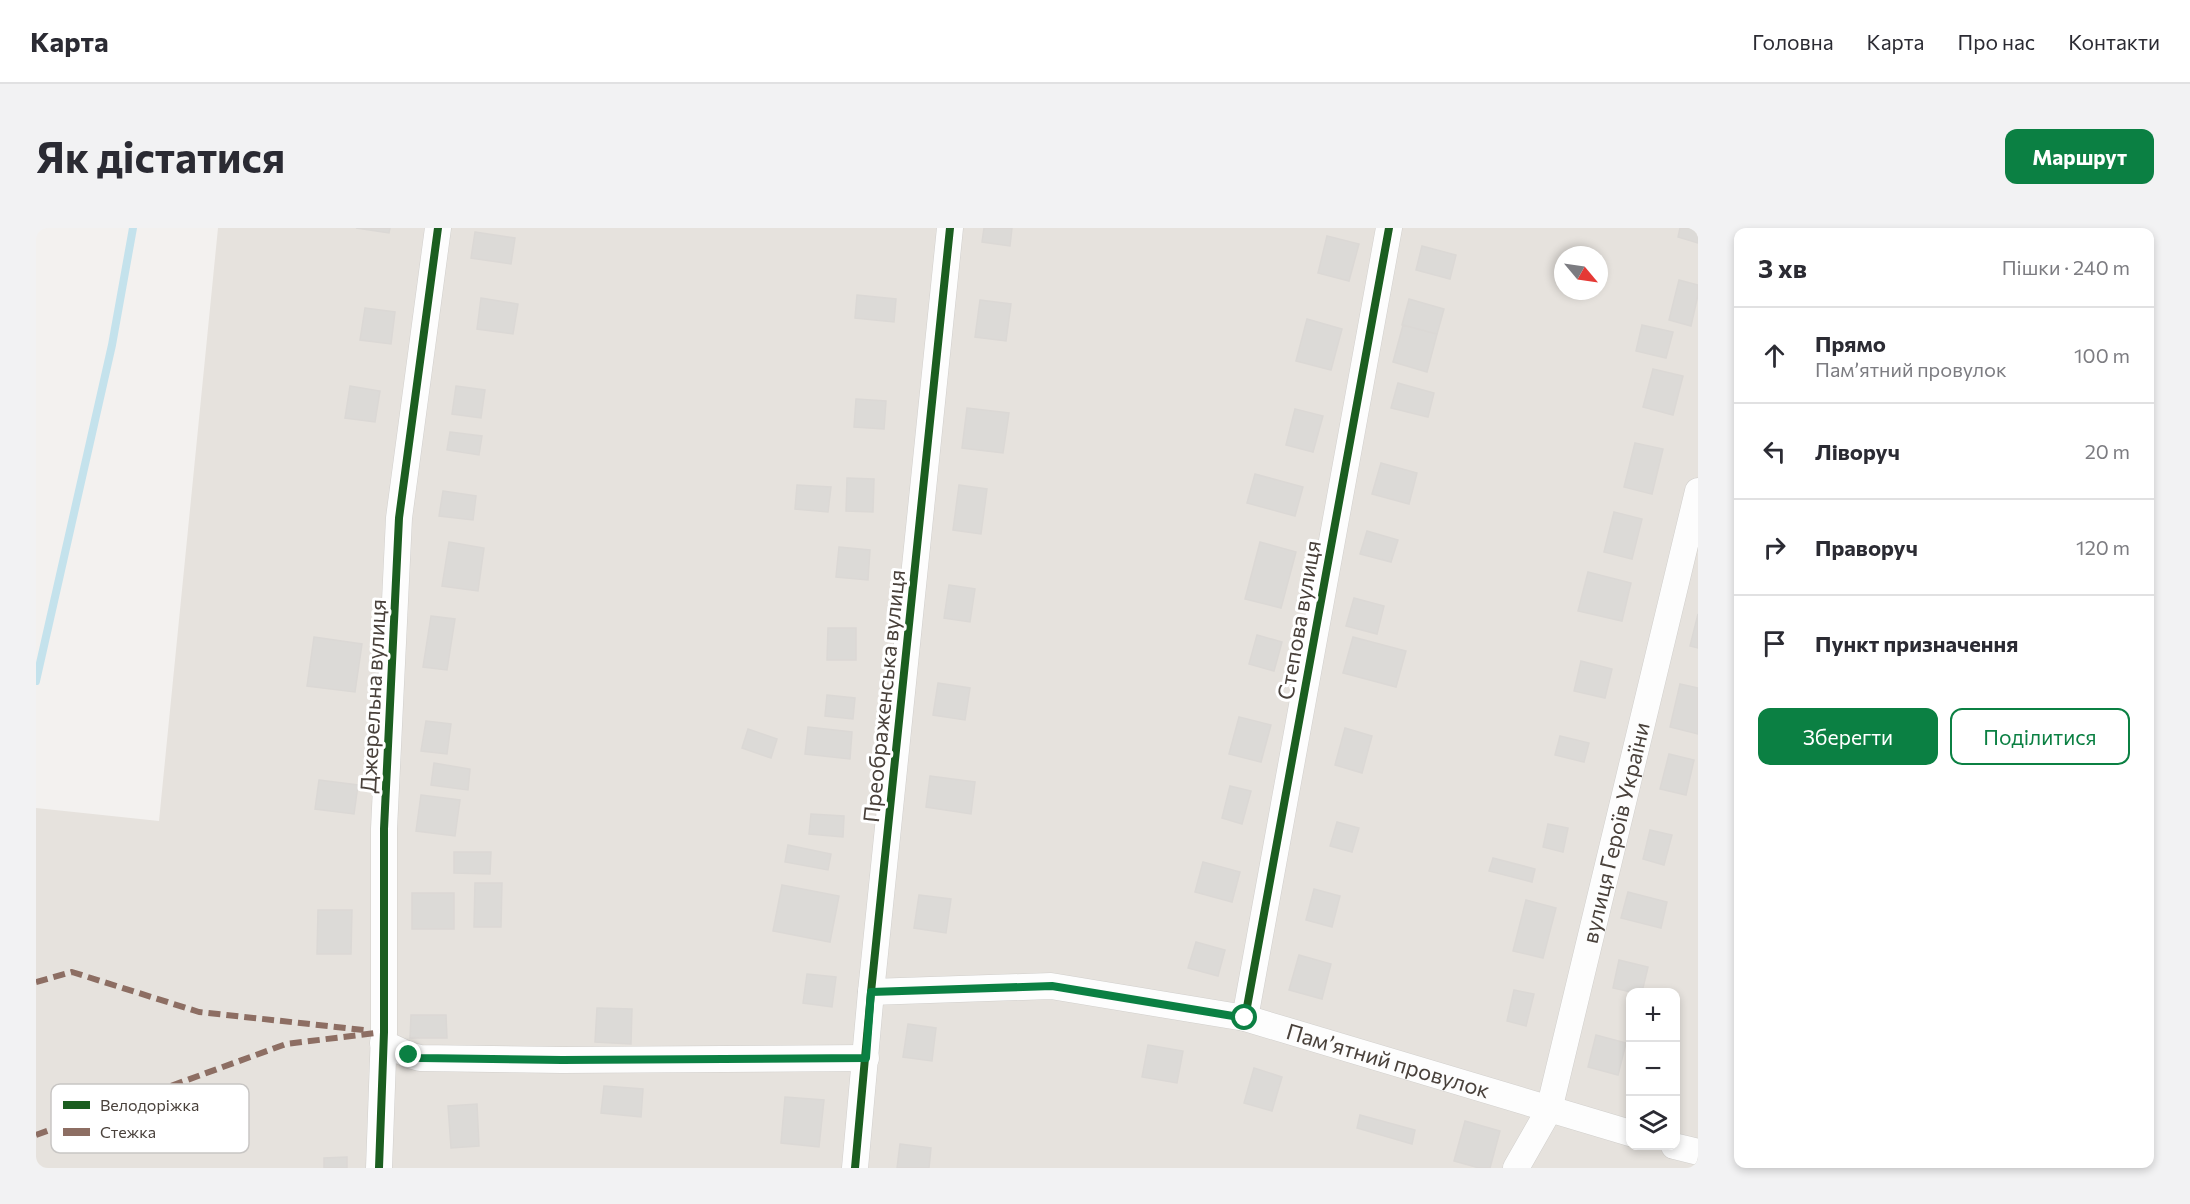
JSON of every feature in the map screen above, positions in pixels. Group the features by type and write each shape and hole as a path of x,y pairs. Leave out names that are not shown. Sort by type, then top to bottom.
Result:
{"street":[{"name":"Джерельна вулиця","path":"379,1168 383,1043 384,830 399,518 438,228"},
{"name":"Преображенська вулиця","path":"855,1168 950,228"},
{"name":"Степова вулиця","path":"1245,1018 1389,228"},
{"name":"вулиця Героїв України","path":"1516,1168 1549,1110 1698,491"},
{"name":"Пам’ятний провулок","path":"871,992 1052,986 1245,1018 1626,1132"},
{"path":"383,1043 420,1058 562,1060 866,1058"},
{"path":"1680,1148 1698,1152"}],"shaded area":[{"path":"218,228 1698,228 1698,1168 36,1168 36,808 159,821"}],"building":[{"path":"356,228 390,228 389,233"},
{"path":"984,228 1012,228 1010,246 982,242"},
{"path":"1680,228 1698,228 1698,243 1678,237"},
{"path":"475,232 515,238 511,264 471,258"},
{"path":"1327,236 1359,244 1349,281 1318,273"},
{"path":"1422,246 1456,255 1450,279 1416,270"},
{"path":"1679,280 1698,285 1691,326 1669,320"},
{"path":"857,295 896,299 894,322 855,318"},
{"path":"481,298 518,304 513,334 477,329"},
{"path":"1409,299 1444,309 1437,334 1402,325"},
{"path":"980,300 1011,304 1006,341 975,337"},
{"path":"365,308 395,312 391,344 360,340"},
{"path":"1307,319 1342,329 1331,370 1296,361"},
{"path":"1403,325 1437,334 1427,372 1393,362"},
{"path":"1642,325 1673,332 1666,358 1636,351"},
{"path":"1653,369 1683,376 1673,415 1643,407"},
{"path":"1398,383 1434,393 1428,417 1391,408"},
{"path":"350,386 380,391 375,422 345,418"},
{"path":"456,386 485,390 481,418 452,414"},
{"path":"856,399 886,401 884,429 854,427"},
{"path":"967,408 1009,413 1003,453 962,448"},
{"path":"1295,409 1323,416 1313,452 1286,445"},
{"path":"450,432 482,436 479,455 447,450"},
{"path":"1635,443 1663,449 1652,494 1624,487"},
{"path":"1381,463 1417,473 1409,504 1372,494"},
{"path":"1255,474 1303,487 1295,516 1247,503"},
{"path":"847,478 874,479 873,512 846,511"},
{"path":"797,485 831,487 828,512 795,509"},
{"path":"959,485 987,489 981,534 953,530"},
{"path":"443,491 476,496 473,520 439,516"},
{"path":"1614,512 1642,519 1632,559 1604,552"},
{"path":"1367,531 1398,540 1391,562 1360,554"},
{"path":"449,542 484,548 478,591 442,586"},
{"path":"1260,542 1296,552 1281,608 1245,599"},
{"path":"839,547 870,550 868,580 836,577"},
{"path":"1588,572 1631,583 1622,621 1578,611"},
{"path":"949,585 975,589 970,622 944,618"},
{"path":"1354,598 1384,606 1377,634 1346,626"},
{"path":"1698,614 1698,648 1690,646"},
{"path":"431,616 455,619 447,670 423,667"},
{"path":"828,628 856,628 856,660 827,660"},
{"path":"1257,635 1282,642 1274,671 1249,664"},
{"path":"314,637 362,644 355,692 307,686"},
{"path":"1353,637 1406,651 1396,687 1343,673"},
{"path":"1581,661 1612,669 1605,698 1574,691"},
{"path":"938,683 970,688 965,720 933,715"},
{"path":"1680,684 1698,688 1698,734 1670,727"},
{"path":"827,695 855,698 853,719 825,716"},
{"path":"1239,717 1271,725 1261,762 1229,754"},
{"path":"426,721 451,724 447,754 421,751"},
{"path":"808,727 852,732 850,759 805,754"},
{"path":"1345,728 1372,736 1362,773 1335,765"},
{"path":"748,729 777,739 771,758 742,748"},
{"path":"1560,736 1589,743 1584,762 1555,755"},
{"path":"1669,754 1694,760 1686,795 1660,789"},
{"path":"434,763 470,769 468,790 431,785"},
{"path":"930,776 975,782 971,814 926,807"},
{"path":"319,780 358,785 354,814 315,809"},
{"path":"1230,786 1251,791 1242,824 1222,818"},
{"path":"421,795 460,800 455,836 416,831"},
{"path":"811,814 844,816 843,837 809,834"},
{"path":"1337,822 1359,828 1352,852 1330,846"},
{"path":"1548,824 1568,828 1563,852 1543,847"},
{"path":"1650,830 1672,835 1664,865 1643,859"},
{"path":"788,845 831,854 828,870 785,862"},
{"path":"454,852 491,852 490,874 454,873"},
{"path":"1493,858 1535,869 1532,882 1489,871"},
{"path":"1203,862 1240,872 1232,902 1195,892"},
{"path":"475,883 502,883 501,927 474,927"},
{"path":"782,885 839,896 830,942 773,931"},
{"path":"1314,889 1340,896 1332,927 1306,920"},
{"path":"1628,892 1667,902 1661,928 1621,918"},
{"path":"412,893 454,893 454,929 412,929"},
{"path":"919,895 951,899 946,933 914,928"},
{"path":"1526,900 1556,908 1543,958 1513,951"},
{"path":"318,910 352,910 351,954 317,954"},
{"path":"1196,942 1225,950 1218,976 1188,968"},
{"path":"1299,955 1331,964 1322,999 1289,990"},
{"path":"1619,960 1648,967 1643,988 1626,988 1626,991 1613,988"},
{"path":"807,974 836,977 832,1007 803,1003"},
{"path":"1514,990 1534,994 1526,1026 1507,1021"},
{"path":"597,1008 632,1009 631,1044 595,1042"},
{"path":"411,1015 446,1015 447,1038 410,1038"},
{"path":"908,1024 936,1028 932,1061 903,1057"},
{"path":"1596,1035 1626,1043 1618,1075 1588,1067"},
{"path":"1148,1045 1183,1051 1177,1083 1142,1077"},
{"path":"1254,1068 1282,1077 1272,1111 1244,1103"},
{"path":"604,1086 643,1089 641,1117 601,1113"},
{"path":"785,1097 824,1100 819,1147 781,1143"},
{"path":"477,1104 479,1146 451,1148 448,1106"},
{"path":"1360,1115 1415,1130 1412,1144 1357,1128"},
{"path":"1465,1121 1500,1131 1490,1168 1479,1168 1454,1161"},
{"path":"900,1144 931,1148 929,1168 897,1168"},
{"path":"347,1157 347,1168 324,1168 324,1158"}],"waterway":[{"path":"36,681 112,345 133,228"}],"marked path":[{"path":"36,982 72,972 199,1012 364,1030"},
{"path":"176,1084 286,1044 384,1032"},
{"path":"36,1135 51,1130"}],"cycle path":[{"path":"379,1168 384,1032 384,829 399,518 438,228"},
{"path":"855,1168 950,228"},
{"path":"1245,1018 1389,228"}],"route":[{"path":"409,1055 420,1058 562,1060 866,1058 871,992 1052,986 1245,1018"}]}
